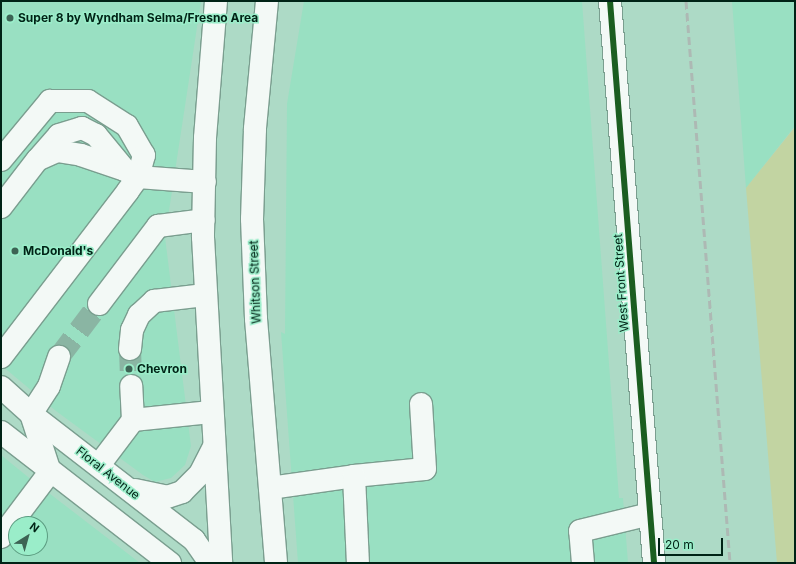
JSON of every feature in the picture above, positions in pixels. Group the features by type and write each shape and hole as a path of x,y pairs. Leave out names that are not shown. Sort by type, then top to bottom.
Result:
{"main road":[{"path":"216,1 205,138 204,220 205,295 221,563"},
{"name":"Whitson Street","path":"267,1 255,129 252,219 256,319 276,563"},
{"name":"West Front Street","path":"610,1 654,563"},
{"path":"1,160 50,101 88,101 127,126 144,155 1,357"},
{"path":"1,207 37,160 51,152 65,150 132,174 205,182"},
{"path":"99,304 158,226 204,220"},
{"path":"130,349 132,330 139,315 154,301 205,295"},
{"path":"50,472 31,414 49,386 59,357"},
{"path":"99,465 133,420 131,386"},
{"name":"Floral Avenue","path":"1,387 31,414 99,465 194,540 210,563"},
{"path":"270,488 354,476 425,469 421,404"},
{"path":"133,420 212,412"},
{"path":"1,432 50,472 170,563"},
{"path":"126,487 155,496 167,497 182,492 200,474 214,445"},
{"path":"1,537 50,472"},
{"path":"354,476 358,563"},
{"path":"582,563 580,531 650,514"}],"shaded area":[{"path":"1,1 201,1 165,237 191,446 185,465 171,478 155,482 143,475 56,411 1,365"},
{"path":"304,1 582,1 619,498 623,498 628,563 298,563 281,332 285,334 287,104"},
{"path":"732,1 795,1 795,126 746,188"},
{"path":"795,127 795,563 777,563 746,188"},
{"path":"1,455 28,477 140,563 1,563"}],"tunnel":[{"path":"59,357 99,304"},
{"path":"130,349 131,386"}],"railway":[{"path":"686,1 730,563"}],"cycle path":[{"path":"610,1 654,563"}],"place":[{"name":"Super 8 by Wyndham Selma/Fresno Area","path":"10,18"},
{"name":"McDonald's","path":"15,251"},
{"name":"Chevron","path":"129,369"}]}
